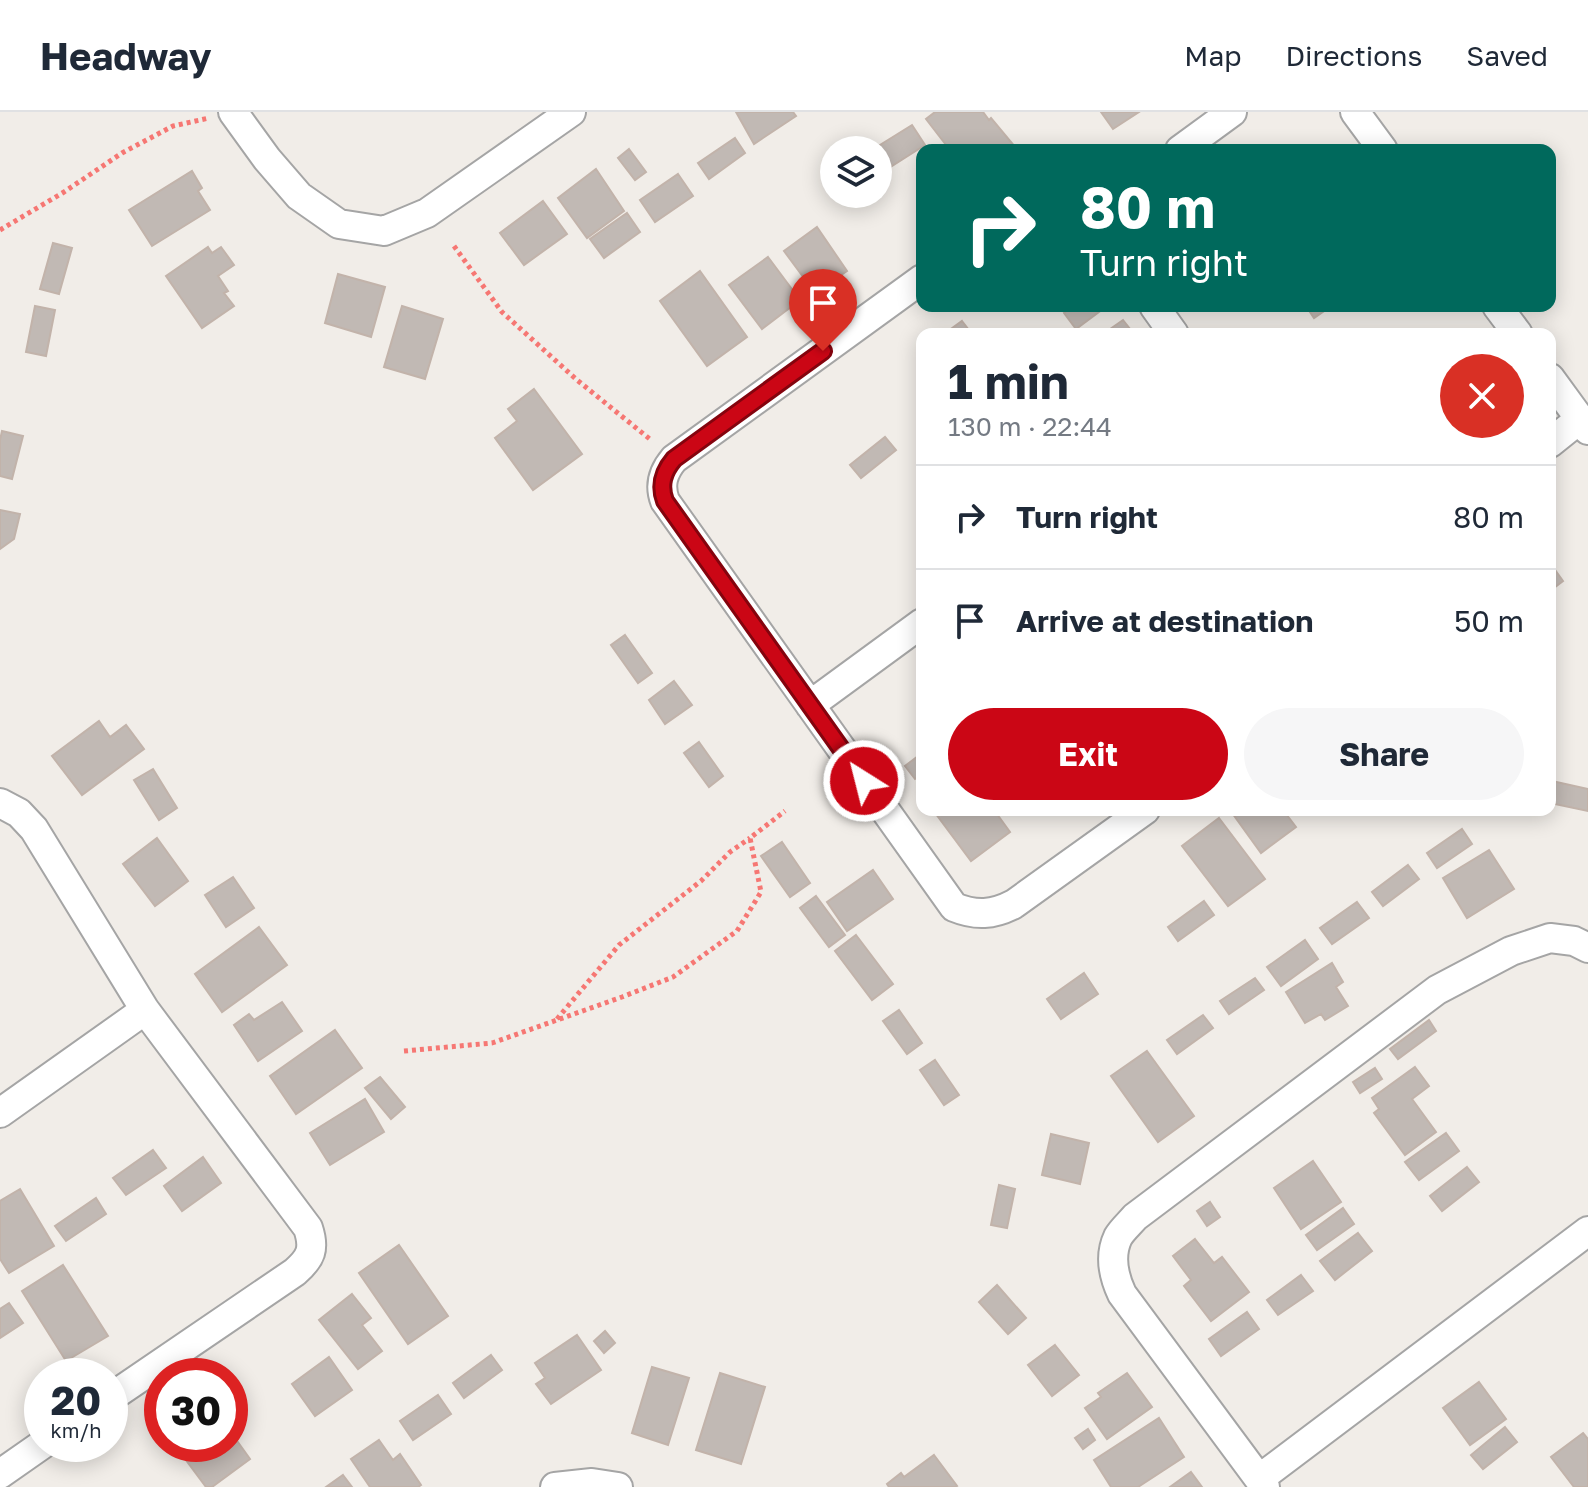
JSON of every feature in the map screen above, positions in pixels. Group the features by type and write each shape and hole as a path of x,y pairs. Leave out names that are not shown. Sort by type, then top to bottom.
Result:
{"street":[{"path":"233,112 299,196 339,224 384,231 427,213 571,112"},
{"path":"1188,144 1232,112"},
{"path":"1355,112 1379,144"},
{"path":"916,283 674,459 664,475 665,501 954,907 973,914 998,912 1014,904 1137,816"},
{"path":"1556,386 1584,424 1556,440"},
{"path":"810,705 916,627"},
{"path":"0,803 19,813 34,829 145,1010 308,1228 312,1239 312,1250 305,1263 295,1272 128,1386"},
{"path":"1588,948 1574,941 1550,938 1511,951 1437,990 1135,1217 1118,1237 1114,1257 1115,1278 1122,1294 1262,1483 1588,1231"},
{"path":"0,1113 145,1010"},
{"path":"0,1474 24,1457"},
{"path":"555,1487 592,1483 618,1487"}],"path":[{"path":"0,230 122,153 173,126 233,112"},
{"path":"454,246 502,312 577,380 651,440"},
{"path":"557,1020 619,945 701,881 730,852 785,811"},
{"path":"404,1051 492,1043 673,977 737,931 761,892 750,838"}],"building":[{"path":"736,112 793,112 796,116 754,144"},
{"path":"935,112 983,112 1013,144 945,144 926,119"},
{"path":"1101,112 1139,112 1113,129"},
{"path":"912,125 924,144 916,144 916,151 892,166 892,138"},
{"path":"735,138 745,153 709,179 698,163"},
{"path":"629,149 646,172 635,180 618,158"},
{"path":"596,169 624,211 587,238 558,198"},
{"path":"192,171 202,188 198,191 210,210 152,246 129,210"},
{"path":"678,174 693,196 655,222 640,200"},
{"path":"543,201 567,234 524,265 500,233"},
{"path":"627,213 640,232 604,258 590,239"},
{"path":"817,227 847,271 815,293 784,251"},
{"path":"53,243 72,248 59,294 40,289"},
{"path":"208,247 212,253 221,247 234,265 218,276 228,291 224,293 234,306 202,328 166,276"},
{"path":"768,257 800,300 762,329 729,285"},
{"path":"700,271 747,337 707,366 660,301"},
{"path":"338,274 385,287 371,337 325,323"},
{"path":"35,306 55,310 46,356 26,352"},
{"path":"402,306 443,319 425,379 384,367"},
{"path":"1065,312 1099,312 1077,328"},
{"path":"1123,320 1129,328 1112,328"},
{"path":"962,321 967,328 952,328"},
{"path":"534,389 582,454 533,490 495,438 517,421 508,409"},
{"path":"2,431 23,436 12,479 0,476"},
{"path":"885,437 896,450 861,478 850,465"},
{"path":"0,510 20,514 14,539 0,549"},
{"path":"1556,571 1563,581 1556,586"},
{"path":"625,635 652,673 638,683 611,645"},
{"path":"674,681 692,705 665,724 649,700"},
{"path":"99,721 110,737 126,725 144,749 82,795 52,756"},
{"path":"699,742 723,776 709,787 684,753"},
{"path":"916,758 916,778 915,779 905,766"},
{"path":"153,769 177,808 159,820 134,780"},
{"path":"1556,782 1588,789 1588,811 1556,804"},
{"path":"937,816 998,816 1010,832 971,861"},
{"path":"1234,816 1288,816 1296,827 1261,853"},
{"path":"1219,818 1265,879 1228,906 1182,846"},
{"path":"1462,829 1472,844 1437,868 1427,853"},
{"path":"157,838 188,881 155,906 123,864"},
{"path":"782,842 810,883 790,897 761,856"},
{"path":"1489,850 1514,889 1467,918 1443,878"},
{"path":"1408,865 1419,879 1383,906 1372,892"},
{"path":"873,870 893,899 847,931 827,902"},
{"path":"233,877 254,908 226,927 205,895"},
{"path":"816,896 845,935 829,947 800,908"},
{"path":"1204,901 1214,915 1178,941 1168,927"},
{"path":"1357,902 1369,918 1332,944 1320,928"},
{"path":"259,927 287,965 222,1012 195,974"},
{"path":"856,935 893,984 872,1000 835,951"},
{"path":"1305,940 1318,959 1281,986 1267,967"},
{"path":"1332,963 1343,982 1336,987 1348,1006 1325,1020 1321,1014 1305,1023 1286,992"},
{"path":"1084,973 1098,994 1061,1019 1047,999"},
{"path":"1255,978 1264,990 1229,1014 1220,1001"},
{"path":"282,1002 302,1031 258,1061 234,1025 249,1014 254,1020"},
{"path":"899,1010 922,1043 907,1054 883,1021"},
{"path":"1203,1015 1213,1028 1177,1054 1167,1040"},
{"path":"1429,1020 1436,1031 1398,1059 1390,1049"},
{"path":"335,1030 362,1068 296,1114 270,1076"},
{"path":"1147,1051 1194,1116 1158,1142 1111,1076"},
{"path":"935,1060 959,1095 944,1105 920,1070"},
{"path":"1415,1067 1429,1086 1412,1099 1436,1132 1405,1155 1374,1113 1379,1109 1372,1098"},
{"path":"1375,1068 1382,1079 1360,1093 1353,1082"},
{"path":"380,1077 405,1107 391,1119 365,1088"},
{"path":"365,1099 384,1132 330,1165 310,1133"},
{"path":"1446,1133 1459,1151 1419,1180 1405,1162"},
{"path":"1051,1134 1089,1143 1080,1184 1042,1175"},
{"path":"153,1150 166,1168 126,1195 113,1178"},
{"path":"203,1157 221,1183 182,1211 164,1186"},
{"path":"1313,1161 1341,1202 1301,1229 1274,1188"},
{"path":"1467,1167 1479,1182 1442,1211 1430,1196"},
{"path":"999,1185 1015,1189 1007,1228 991,1225"},
{"path":"20,1189 54,1246 9,1273 0,1259 0,1201"},
{"path":"96,1198 106,1214 66,1241 55,1226"},
{"path":"1210,1202 1220,1217 1207,1226 1197,1211"},
{"path":"1343,1208 1354,1224 1317,1250 1306,1235"},
{"path":"1358,1233 1372,1251 1335,1280 1320,1261"},
{"path":"1195,1239 1214,1263 1222,1257 1249,1292 1211,1321 1184,1286 1191,1280 1173,1256"},
{"path":"399,1245 448,1316 408,1344 359,1273"},
{"path":"63,1265 108,1336 71,1358 64,1358 22,1291"},
{"path":"1301,1275 1313,1291 1278,1315 1267,1300"},
{"path":"997,1285 1026,1318 1008,1334 979,1302"},
{"path":"352,1294 371,1318 362,1325 382,1351 358,1369 319,1320"},
{"path":"9,1303 23,1323 0,1338 0,1309"},
{"path":"1247,1312 1259,1329 1221,1356 1209,1339"},
{"path":"605,1331 615,1343 604,1353 594,1341"},
{"path":"577,1335 601,1370 551,1404 536,1384 545,1378 535,1363"},
{"path":"1055,1345 1079,1375 1052,1396 1028,1365"},
{"path":"491,1355 502,1370 464,1398 453,1383"},
{"path":"329,1357 352,1390 315,1416 292,1384"},
{"path":"652,1367 689,1378 668,1445 632,1433"},
{"path":"720,1373 765,1387 741,1464 696,1450"},
{"path":"1127,1373 1152,1407 1107,1439 1085,1408 1101,1397 1098,1393"},
{"path":"1479,1382 1506,1419 1470,1445 1443,1408"},
{"path":"438,1395 451,1414 413,1440 400,1421"},
{"path":"1159,1418 1184,1457 1138,1487 1111,1487 1094,1460"},
{"path":"1505,1427 1517,1442 1483,1469 1471,1455"},
{"path":"1088,1429 1095,1440 1083,1449 1075,1438"},
{"path":"1583,1433 1588,1439 1588,1487 1574,1487 1551,1457"},
{"path":"379,1440 393,1460 400,1454 421,1485 370,1487 351,1459"},
{"path":"934,1455 957,1486 889,1487 887,1484 901,1473 904,1477"},
{"path":"187,1462 246,1462 212,1487 206,1487"},
{"path":"1191,1472 1202,1487 1170,1487"},
{"path":"343,1475 352,1487 326,1487"}],"route":[{"path":"823,351 674,459 662,481 663,495 864,781"}]}
